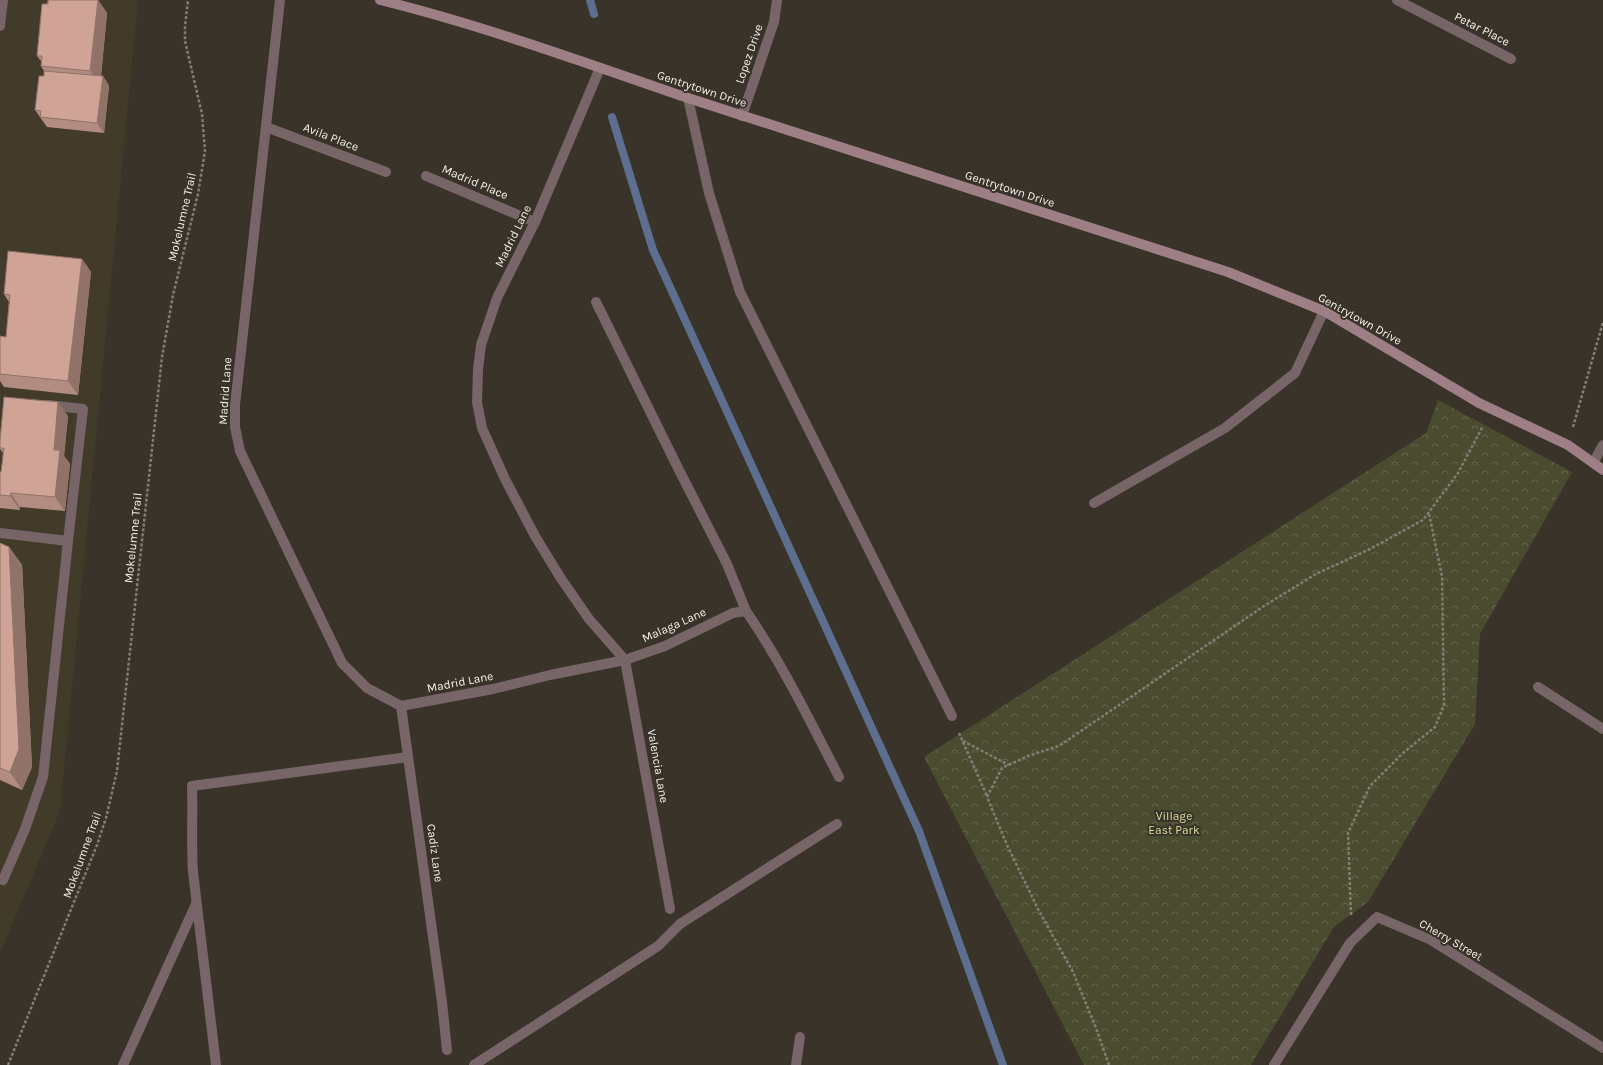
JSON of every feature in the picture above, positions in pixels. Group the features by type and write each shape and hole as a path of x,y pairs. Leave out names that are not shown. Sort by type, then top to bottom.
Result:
{"street":[{"name":"Madrid Lane","path":"280,0 235,405 235,427 240,451 342,663 367,688 401,706 493,689 550,674 626,660"},
{"name":"Gentrytown Drive","path":"380,0 436,14 742,116 1228,272 1324,312 1479,403 1568,445 1603,470"},
{"name":"Lopez Drive","path":"742,116 774,22 778,0"},
{"name":"Petar Place","path":"1397,0 1511,59"},
{"path":"0,26 2,5"},
{"name":"Madrid Lane","path":"600,68 535,222 497,298 481,345 478,370 477,402 482,428 528,522 557,572 589,619 626,660"},
{"path":"688,98 709,193 740,292 952,716"},
{"name":"Avila Place","path":"266,127 386,172"},
{"name":"Madrid Place","path":"426,176 535,222"},
{"path":"596,302 727,564 746,611 758,628 794,690 839,777"},
{"path":"1094,503 1225,428 1295,373 1324,312"},
{"path":"0,879 3,880 25,828 43,777 83,409 38,403"},
{"path":"1593,463 1603,445"},
{"path":"0,533 68,541"},
{"name":"Malaga Lane","path":"626,660 665,646 733,612 746,611"},
{"name":"Valencia Lane","path":"626,660 670,909"},
{"path":"1538,687 1603,729"},
{"name":"Cadiz Lane","path":"401,706 442,1002 447,1050"},
{"path":"216,1065 196,904 191,842 193,813 192,786 408,757"},
{"path":"474,1065 658,946 680,924 837,824"},
{"path":"123,1065 196,904"},
{"name":"Cherry Street","path":"1274,1065 1353,940 1377,916 1432,940 1603,1048"},
{"path":"796,1065 800,1037"}],"path":[{"name":"Mokelumne Trail","path":"8,1065 98,845 117,771 162,357 173,295 198,194 205,151 202,114 186,41 185,26 188,0"},
{"path":"1568,445 1603,322"},
{"path":"987,797 1002,768 1028,756 1059,746 1264,606 1316,574 1370,549 1423,520 1458,473 1492,409"},
{"path":"1353,940 1349,888 1348,833 1370,786 1403,753 1436,727 1444,705 1442,576 1429,513"},
{"path":"952,716 1007,845 1038,909 1073,972 1096,1028 1109,1065"},
{"path":"962,740 1009,765"}],"shaded area":[{"path":"0,0 138,0 60,811 0,953"}],"green space":[{"name":"Village East Park","path":"1438,400 1572,472 1480,634 1475,724 1368,902 1334,927 1251,1065 1084,1065 924,757 1426,433"}],"building":[{"path":"48,0 98,0 90,71 41,66 42,56 37,56 42,4 48,4"},
{"path":"44,71 103,76 97,123 40,117 41,111 35,110 39,76 44,76"},
{"path":"8,251 82,259 68,381 0,374 0,336 6,337 10,295 4,294"},
{"path":"4,397 58,402 54,450 60,450 55,497 11,493 10,496 0,495 0,472 4,448 0,448 0,440"},
{"path":"0,543 9,547 19,749 10,772 0,768"}],"waterway":[{"path":"590,0 594,14"},
{"path":"612,117 653,250 919,831 1003,1065"}]}
